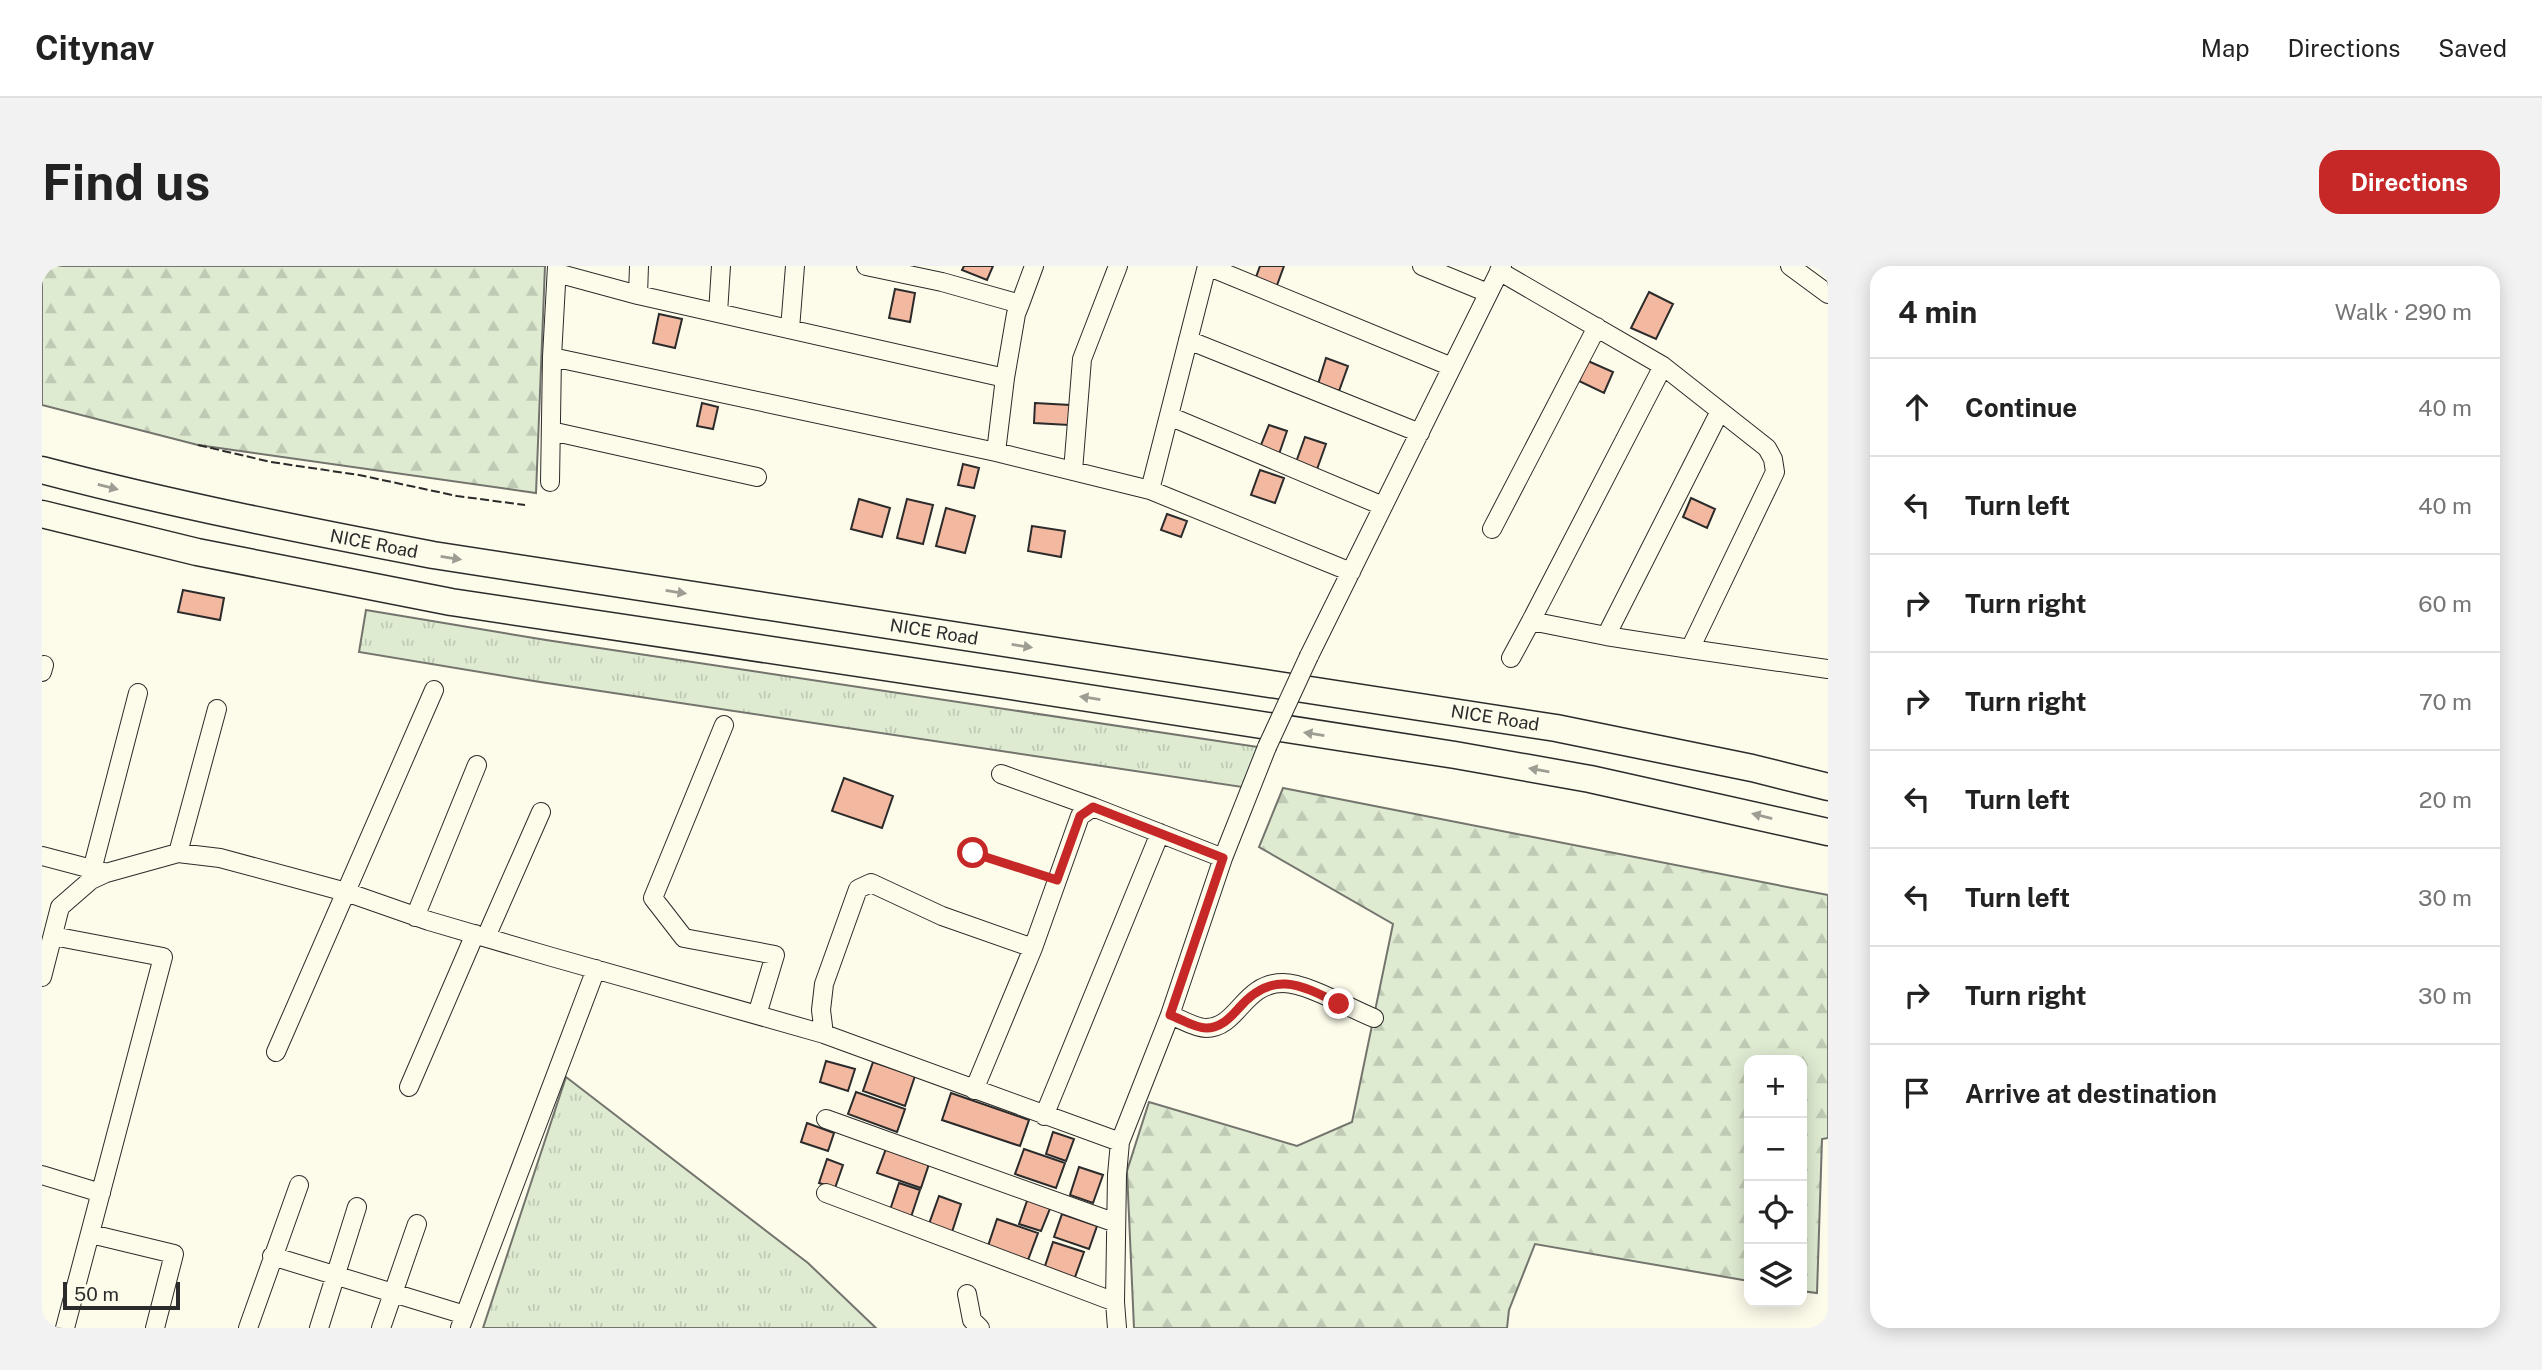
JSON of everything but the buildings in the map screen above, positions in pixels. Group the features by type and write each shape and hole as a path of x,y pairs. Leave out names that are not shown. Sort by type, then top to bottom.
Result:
{"highway":[{"name":"NICE Road","path":"42,470 243,518 433,555 1528,723 1686,754 1828,787"},
{"path":"42,514 197,552 451,602 1455,755 1590,779 1828,832"}],"street":[{"path":"638,295 639,266"},
{"path":"718,313 720,266"},
{"path":"790,329 795,266"},
{"path":"870,266 946,274 1020,304"},
{"path":"996,452 1016,314 1034,266"},
{"path":"1073,471 1082,359 1118,266"},
{"path":"1150,490 1207,266 1452,367"},
{"path":"1422,266 1488,293"},
{"path":"1790,266 1828,294"},
{"path":"1117,1328 1116,1223 1120,1142 1170,1015 1223,858 1267,747 1309,656 1501,268 1663,366 1768,448 1775,471 1690,649"},
{"path":"550,482 552,357 557,270 638,295 1005,379"},
{"path":"1492,530 1597,327"},
{"path":"1188,340 1420,433"},
{"path":"552,357 996,452 1150,490 1351,572"},
{"path":"1511,658 1663,366"},
{"path":"1606,636 1720,411"},
{"path":"1169,416 1383,506"},
{"path":"551,431 757,477"},
{"path":"1531,621 1606,636 1828,669"},
{"path":"276,1052 434,690"},
{"path":"42,978 60,907 99,872 138,693"},
{"path":"178,853 217,709"},
{"path":"724,725 653,898 684,938 775,955 757,1015"},
{"path":"415,917 477,765"},
{"path":"1001,774 1223,858"},
{"path":"974,1090 1033,948 1080,816 1093,807"},
{"path":"409,1087 541,811"},
{"path":"1044,1116 1160,833"},
{"path":"42,856 99,872 178,853 219,858 346,892 415,917 824,1034 1120,1142"},
{"path":"824,1034 821,1010 824,984 858,889 872,883 942,916 1033,948"},
{"path":"53,936 163,957 65,1328"},
{"path":"272,1256 393,1293 462,1321 596,969"},
{"path":"1170,1015 1204,1028 1218,1026 1229,1019 1251,994 1268,985 1283,983 1301,986 1374,1018"},
{"path":"825,1119 1116,1223"},
{"path":"42,1175 102,1193"},
{"path":"248,1328 299,1185"},
{"path":"826,1194 1115,1302"},
{"path":"319,1328 357,1207"},
{"path":"382,1328 417,1224"},
{"path":"91,1234 174,1254 155,1328"},
{"path":"967,1294 972,1320 980,1328"}],"path":[{"path":"973,853 1057,880"}],"green space":[{"path":"42,266 545,266 536,493 198,445 42,405"},
{"path":"366,610 546,640 1258,747 1242,787 540,682 359,652"},
{"path":"1283,788 1828,895 1828,1138 1822,1139 1817,1293 1807,1292 1807,1055 1744,1055 1744,1280 1535,1244 1509,1310 1507,1328 1134,1328 1127,1171 1149,1102 1297,1146 1352,1122 1393,924 1259,847"},
{"path":"566,1077 808,1263 876,1328 483,1328"}],"fence":[{"path":"198,445 271,462 359,475 457,496 525,505"}],"route":[{"path":"973,853 1057,880 1080,816 1093,807 1223,858 1170,1015 1204,1028 1218,1026 1229,1019 1251,994 1268,985 1283,983 1301,986 1339,1004"}]}
